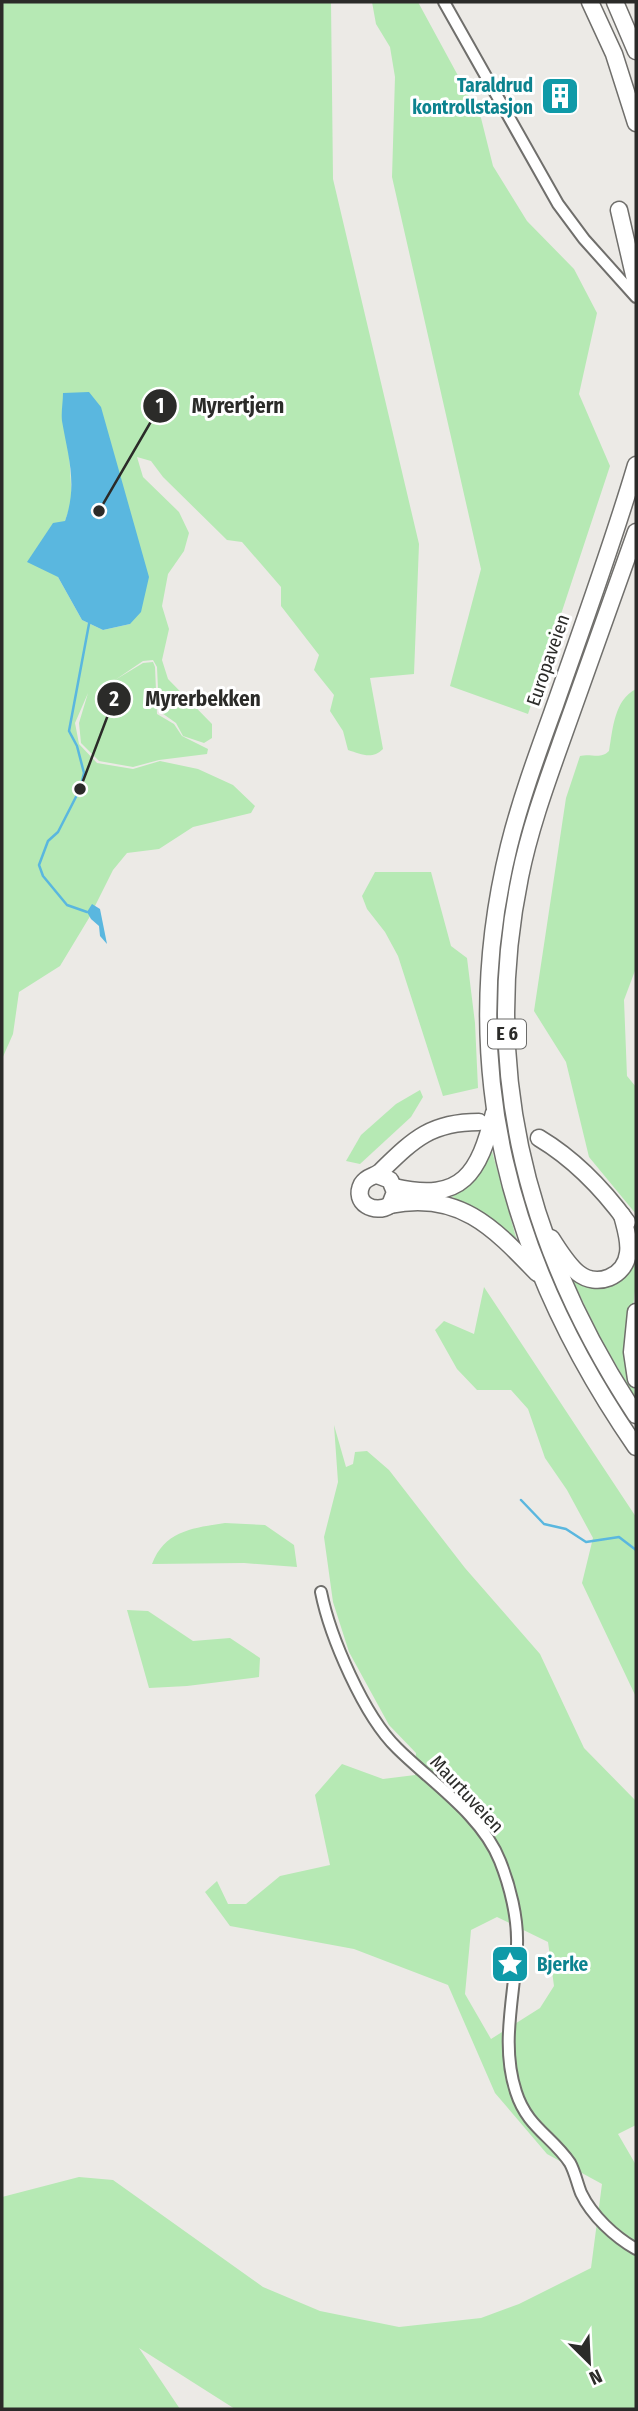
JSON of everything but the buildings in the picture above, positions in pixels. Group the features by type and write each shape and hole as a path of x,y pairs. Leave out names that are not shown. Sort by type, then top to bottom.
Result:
{"highway":[{"path":"590,2 614,54 636,123"},
{"path":"615,2 636,51"},
{"path":"619,210 636,284"},
{"name":"Europaveien","path":"495,1108 488,1001 492,942 504,869 529,776 636,465"},
{"name":"Europaveien","path":"540,1222 520,1148 506,1026 514,910 528,843 548,780 636,531"},
{"name":"E 6","path":"495,1108 480,1159 462,1181 430,1191 369,1177 362,1185 360,1195 365,1205 375,1210 390,1205 429,1202 453,1206 498,1233 542,1279"},
{"name":"E 6","path":"495,1108 515,1202 542,1279 576,1349 636,1447"},
{"name":"E 6","path":"388,1181 397,1153 439,1126 456,1122 479,1122"},
{"path":"538,1138 579,1168 609,1198 636,1237"},
{"path":"388,1181 394,1198 390,1205"},
{"name":"E 6","path":"540,1222 575,1270 586,1278 598,1280 610,1278 617,1273 627,1258 628,1244 622,1215"},
{"name":"E 6","path":"540,1222 558,1273 591,1340 636,1415"},
{"path":"636,1312 632,1352 636,1379"}],"street":[{"path":"444,2 558,204 584,239 636,297"},
{"name":"Maurtuveien","path":"321,1592 342,1656 388,1738 438,1783 481,1829 496,1852 505,1876 516,1930 508,2056 516,2094 531,2122 568,2161 582,2194 594,2212 617,2236 636,2249"}],"green space":[{"path":"2,2 331,2 333,179 419,544 414,674 370,678 383,749 371,755 348,750 343,731 330,711 334,695 314,670 319,655 281,606 281,587 242,542 227,540 163,477 151,461 137,457 143,477 179,512 189,533 184,551 168,574 162,606 169,629 162,660 168,679 212,724 212,738 204,743 183,736 176,723 159,711 157,667 153,660 143,661 115,680 143,663 153,662 157,714 174,724 182,736 208,749 207,754 159,760 133,767 99,761 81,743 79,723 88,693 75,723 79,744 97,763 133,769 160,761 198,769 233,785 255,806 251,813 193,827 159,849 127,853 113,870 89,918 60,966 19,992 13,1034 2,1059","holes":["62,418 130,624 103,630 82,620 58,577 65,521 72,501 69,451"]},
{"path":"372,2 418,2 481,118 493,166 527,221 574,269 597,313 579,394 610,466 528,714 450,686 481,569 392,177 395,77 390,47 376,24"},
{"path":"636,689 636,968 624,1000 627,1076 636,1087 636,1214 589,1157 566,1062 534,1011 566,798 580,756 599,756 609,751 619,708 623,700"},
{"path":"375,872 431,872 451,946 467,958 475,1023 478,1088 443,1096 398,956 385,932 367,909 362,896"},
{"path":"420,1090 423,1097 411,1117 360,1164 346,1161 361,1135 396,1104"},
{"path":"490,1144 516,1243 450,1195 461,1189"},
{"path":"635,1248 636,1283 632,1315 631,1375 636,1399 601,1339 567,1269 594,1284"},
{"path":"484,1287 636,1517 636,1697 582,1583 593,1538 567,1490 545,1458 528,1409 511,1390 477,1390 457,1369 435,1330 444,1321 474,1334"},
{"path":"334,1425 346,1467 353,1464 355,1452 367,1451 389,1470 465,1568 540,1654 584,1748 636,1801 636,2125 618,2134 636,2165 636,2409 235,2409 139,2348 180,2409 2,2409 2,2197 79,2177 113,2180 263,2287 320,2311 399,2327 481,2318 519,2304 591,2268 602,2184 547,2154 495,2093 448,1985 354,1949 230,1926 205,1892 217,1881 228,1904 246,1904 280,1876 330,1865 315,1795 342,1764 383,1779 415,1775 416,1753 389,1725 349,1652 333,1602 324,1537 338,1482","holes":["497,1917 548,1942 554,1986 540,2008 491,2039 465,1994 471,1930"]},
{"path":"225,1523 265,1525 294,1545 297,1567 244,1563 152,1564 173,1537 192,1529"},
{"path":"127,1610 148,1611 193,1641 230,1638 260,1658 259,1677 149,1688"}],"water":[{"path":"89,392 101,407 149,577 141,612 130,624 103,630 82,620 58,577 27,562 53,523 65,521 69,508 71,483 62,421 63,393"},
{"path":"92,904 100,909 107,944 100,936 99,926 87,912"}],"waterway":[{"path":"87,912 67,905 43,876 39,865 48,841 58,832 80,789 84,773 77,746 69,731 89,624"},
{"path":"521,1500 544,1524 566,1529 586,1542 619,1537 636,1550"}],"place":[{"name":"Taraldrud kontrollstasjon","path":"560,96"},
{"name":"Myrertjern","path":"99,511"},
{"name":"Myrerbekken","path":"80,789"},
{"name":"Bjerke","path":"510,1964"}]}
